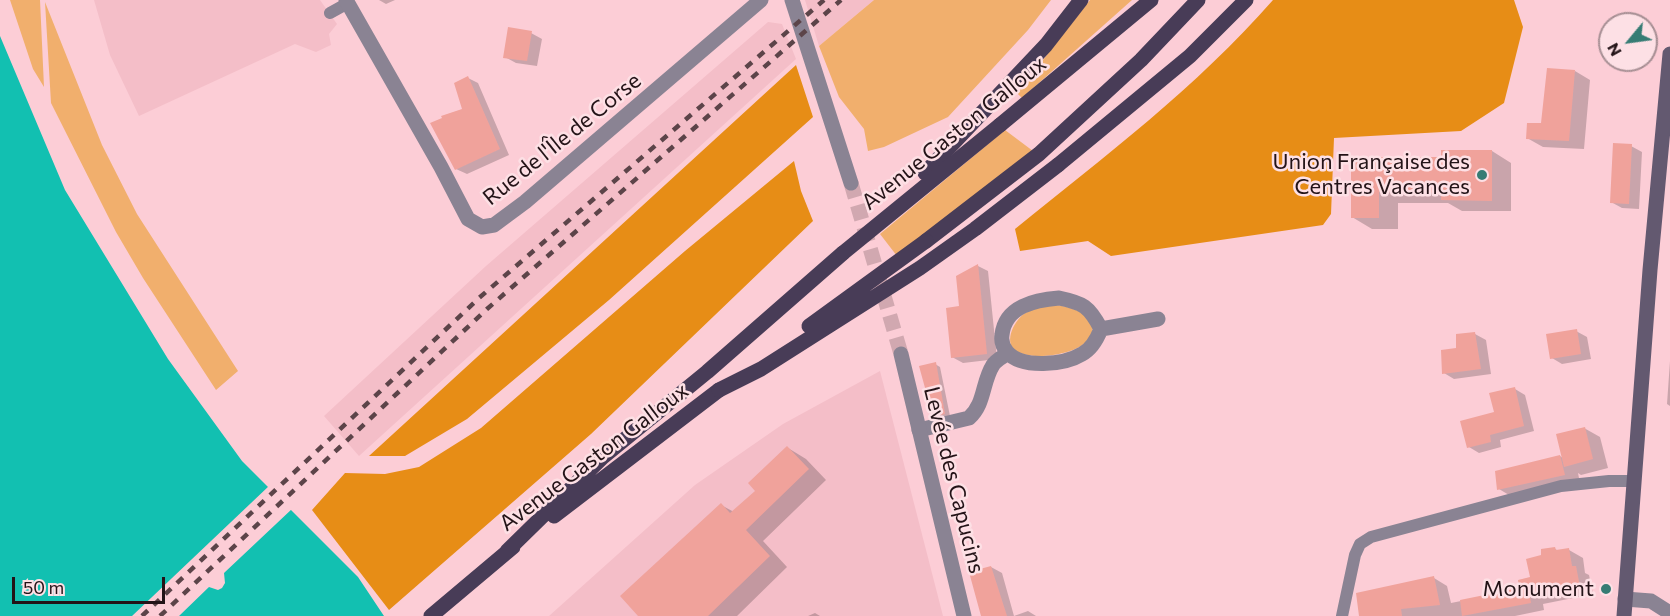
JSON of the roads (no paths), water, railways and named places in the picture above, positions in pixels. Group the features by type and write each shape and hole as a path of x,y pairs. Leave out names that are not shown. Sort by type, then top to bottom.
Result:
{"main road":[{"path":"843,253 925,173 1046,45 1081,0"},
{"name":"Avenue Gaston Galloux","path":"507,551 603,457 706,372 843,253 1151,0"},
{"name":"Avenue Gaston Galloux","path":"507,551 719,390 855,294 1039,154 1141,60 1198,0"},
{"path":"719,390 761,369 920,268 975,230 1190,56 1246,0"},
{"path":"1624,616 1651,259 1670,54"},
{"path":"431,616 507,551"}],"street":[{"name":"Rue de l'Île de Corse","path":"347,2 468,219 482,227 494,225 525,202 761,0"},
{"path":"792,0 851,183"},
{"path":"1059,298 1079,303 1093,314 1101,329 1095,343 1083,354 1065,361 1046,364 1027,362 1008,353 1001,341 1007,318 1020,307 1037,300 1059,298"},
{"path":"1101,329 1158,319"},
{"path":"919,430 969,418 976,412 994,363 1008,353"},
{"name":"Levée des Capucins","path":"901,354 964,616"},
{"path":"1625,599 1651,601 1670,613"}],"lane":[{"path":"330,13 347,2"},
{"path":"1342,616 1355,555 1360,544 1371,537 1561,486 1634,481"}],"water":[{"path":"0,36 65,190 168,359 242,461 358,577 384,616 0,616"}],"tunnel":[{"path":"851,183 901,354"}],"railway":[{"path":"142,616 479,298 824,0"},
{"path":"160,616 487,309 841,0"}],"place":[{"name":"Union Française des Centres Vacances","path":"1482,175"},
{"name":"Monument","path":"1606,589"}]}
